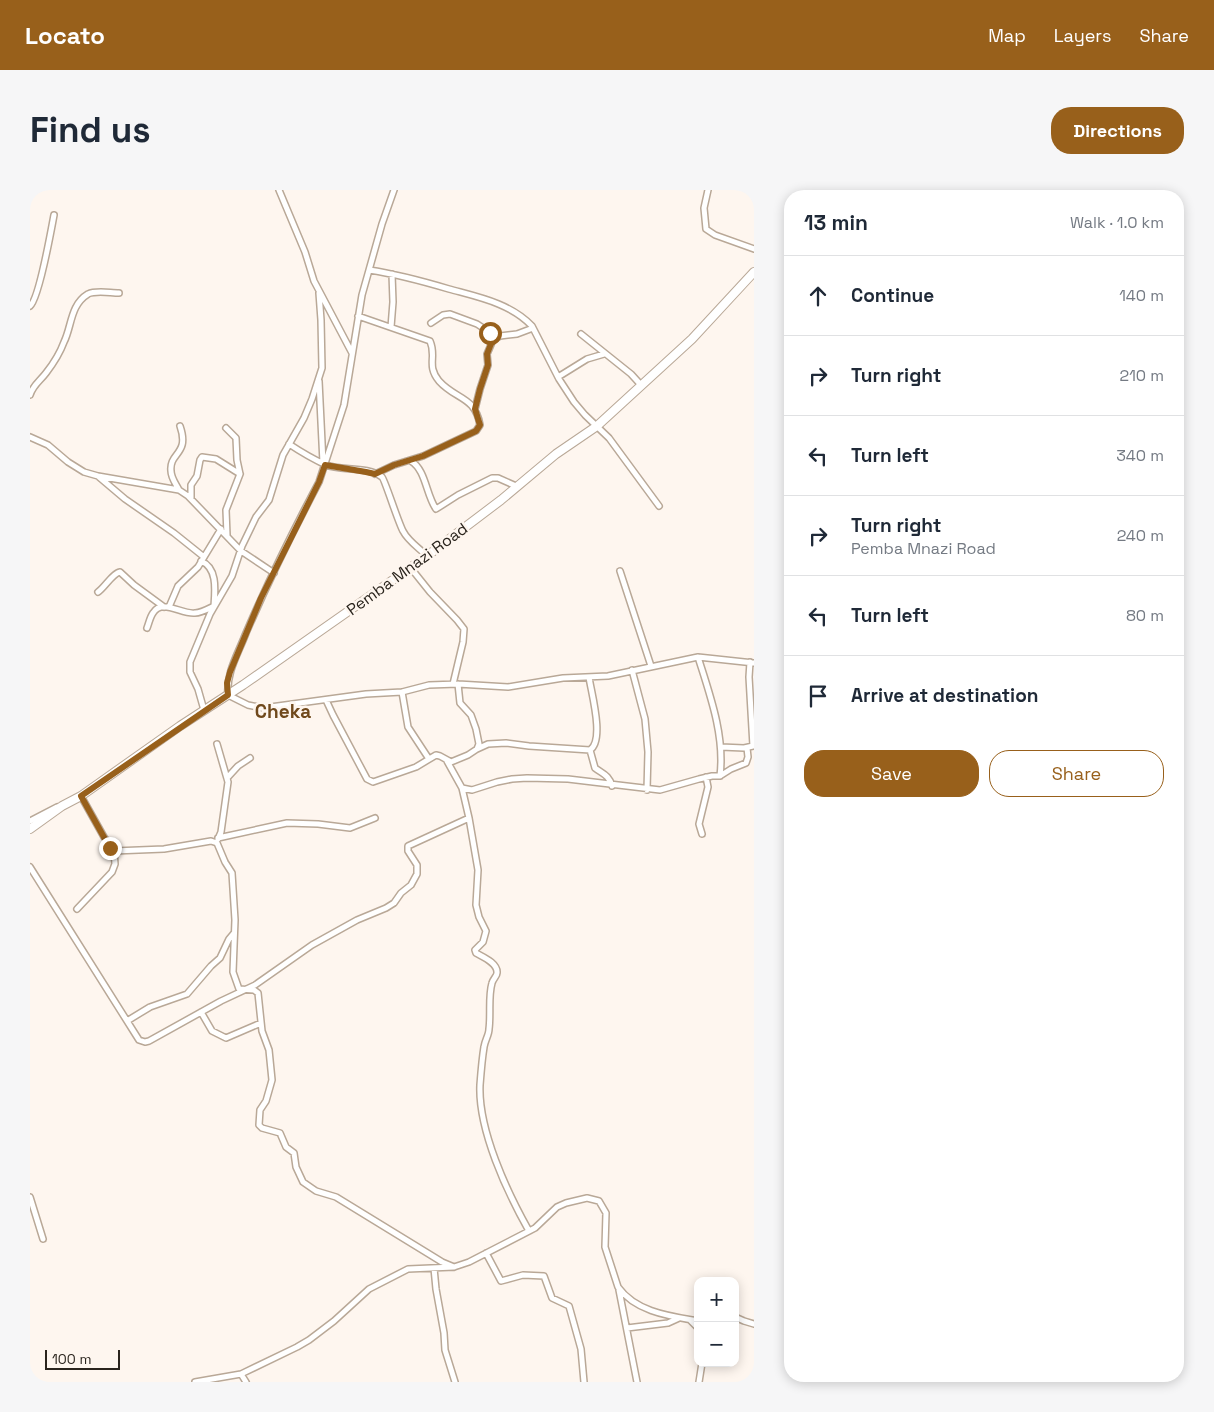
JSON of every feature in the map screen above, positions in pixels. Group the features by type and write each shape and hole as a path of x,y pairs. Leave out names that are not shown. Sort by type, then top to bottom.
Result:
{"main road":[{"name":"Pemba Mnazi Road","path":"30,829 228,695 427,556 501,500 556,454 597,426 692,339 754,272"}],"street":[{"path":"279,190 305,252 314,282 352,354"},
{"path":"394,190 369,270 358,316 344,405 319,482 261,598 230,672 227,683 228,695 248,705 263,708 402,692 423,686 455,684 508,687 563,678 608,676 698,657 752,663 749,676 753,743 751,747 747,748 721,747"},
{"path":"708,190 704,208 706,229 715,235 754,249"},
{"path":"30,306 34,302 41,277 54,215"},
{"path":"369,270 477,295 495,302 526,319 533,328 558,377 574,402 609,438 659,506"},
{"path":"391,327 393,302 392,274"},
{"path":"30,395 34,386 47,372 60,352 66,340 73,312 80,301 92,292 119,293"},
{"path":"204,710 189,667 197,642 214,606 232,576 256,517 269,500 283,455 308,410 322,360 319,293"},
{"path":"431,323 443,315 450,314 477,324 497,337"},
{"path":"358,316 430,341 433,352 431,367 436,376 444,385 475,409"},
{"path":"375,474 394,465 410,461 476,431 480,425 475,409 488,365 487,354 491,344 497,337 517,334 533,328"},
{"path":"581,334 631,374 641,385"},
{"path":"558,377 587,359 604,354"},
{"path":"319,376 324,464"},
{"path":"180,426 184,436 183,443 170,468 171,475 179,490 191,499 241,550 274,572"},
{"path":"226,428 236,438 236,460 240,474 233,497 226,510 227,536"},
{"path":"30,437 48,445 68,462 84,472 179,490"},
{"path":"289,444 308,457 324,464 375,474 384,479 390,502 404,532 427,556"},
{"path":"191,499 191,485 197,476 202,457 216,459 240,474"},
{"path":"410,461 415,463 419,470 436,509 449,500 492,478 498,478 516,486"},
{"path":"98,476 125,499 174,533 209,565 212,570 215,594 214,606"},
{"path":"147,628 152,613 157,609 166,607 178,586 194,571 221,529"},
{"path":"410,567 464,629 455,684 460,703 471,715 476,729 478,748"},
{"path":"620,571 651,666"},
{"path":"98,592 107,585 115,574 120,572 166,607 182,612 196,613 214,606"},
{"path":"698,657 718,729 721,747 720,776"},
{"path":"632,670 645,719 648,752 647,790"},
{"path":"589,676 597,720 595,742 590,750"},
{"path":"402,692 408,727 429,759"},
{"path":"326,700 367,779 373,782 416,767 436,755 455,761 488,744 506,742 529,746 590,750"},
{"path":"216,840 221,832 226,801 227,778 217,744"},
{"path":"462,788 472,790 497,782 527,778 568,779 612,786 662,790 706,777 720,776 746,763 748,757 747,748"},
{"path":"590,750 595,768 606,774 612,786"},
{"path":"227,778 238,766 250,758"},
{"path":"447,760 462,788 470,818 478,870 476,905 479,917 486,931 483,942 475,950 476,953 489,960 497,970 492,983 489,1032 483,1049 480,1086 483,1121 495,1158 529,1232"},
{"path":"702,834 700,824 708,787 706,777"},
{"path":"77,908 112,872 115,864 114,851 81,796"},
{"path":"30,821 48,810 62,806"},
{"path":"114,851 164,849 216,840 287,823 350,828 375,818"},
{"path":"30,867 139,1040 144,1042 150,1041 245,990 279,969 312,945 357,920 394,903 418,874 417,865 408,851 408,846 470,818"},
{"path":"216,840 232,873 235,933 233,972 238,988 254,990 258,993 264,1039 269,1050 272,1080 266,1101 260,1110 259,1125 262,1128 278,1132 282,1135 286,1147 294,1154 296,1167 302,1181 316,1190 336,1197 442,1262 454,1267"},
{"path":"127,1021 150,1007 187,994 220,958 229,939 235,933"},
{"path":"201,1012 212,1031 226,1038 261,1023"},
{"path":"30,1198 43,1239"},
{"path":"195,1382 241,1374 309,1340 381,1282 408,1269 454,1267 469,1262 529,1232 557,1207 587,1198 599,1201 606,1212 606,1247 618,1287 637,1382"},
{"path":"486,1254 501,1281 524,1275 542,1275 546,1280 552,1298 569,1306 581,1348 584,1382"},
{"path":"434,1268 445,1350 456,1382"},
{"path":"618,1287 626,1296 651,1311 694,1320"},
{"path":"627,1328 668,1323 680,1318"},
{"path":"739,1318 754,1324"},
{"path":"690,1319 694,1324"},
{"path":"699,1382 701,1367"},
{"path":"241,1374 246,1382"}],"district":[{"name":"Cheka","path":"283,711"}],"route":[{"path":"110,848 81,796 180,726 228,695 228,677 261,598 319,482 325,465 375,474 385,468 433,452 480,428 475,409 488,365 487,354 493,340 497,337 490,333"}]}
